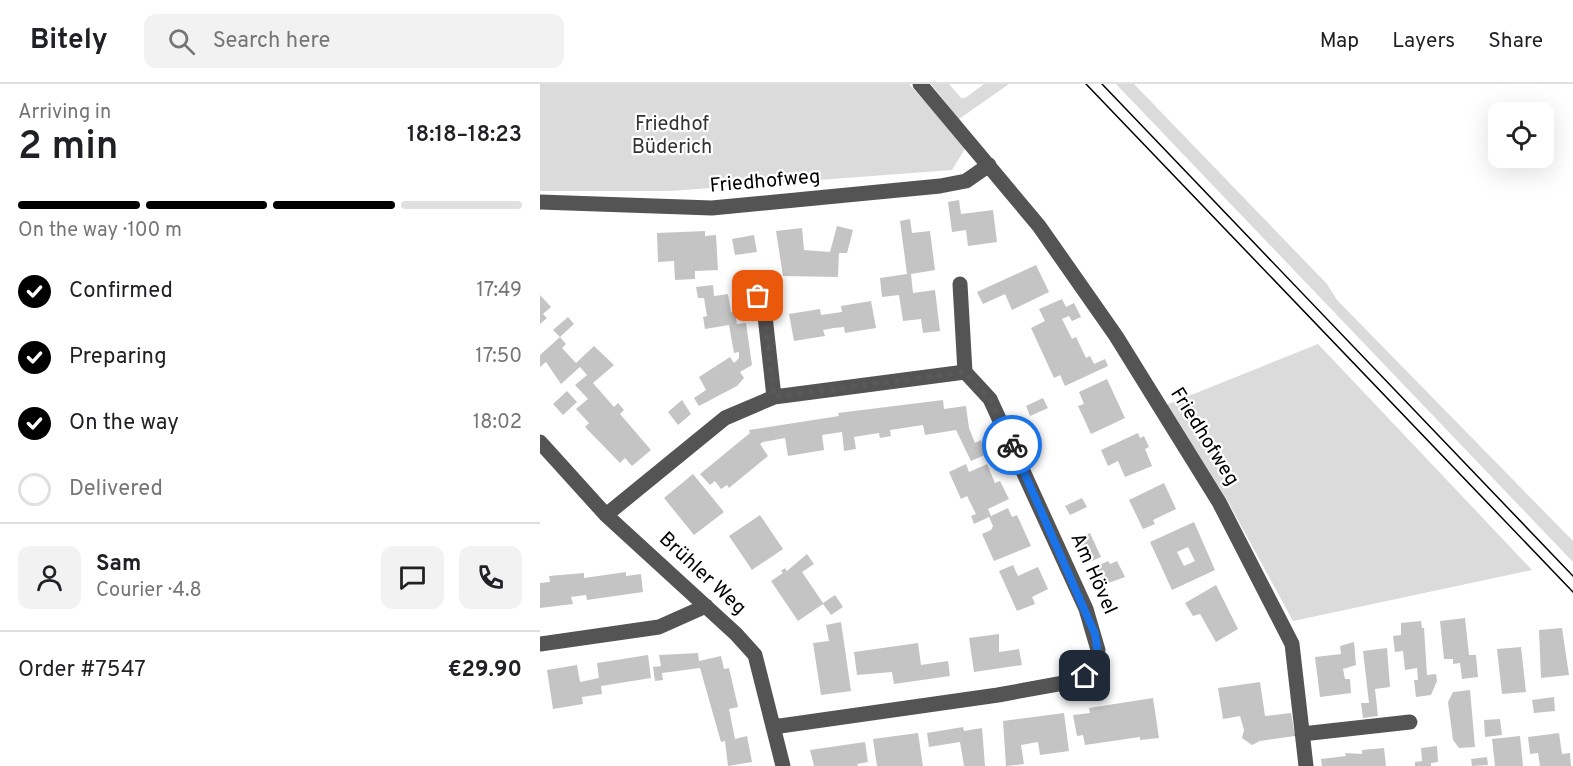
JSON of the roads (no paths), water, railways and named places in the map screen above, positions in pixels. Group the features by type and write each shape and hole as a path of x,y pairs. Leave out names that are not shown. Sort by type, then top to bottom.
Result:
{"street":[{"name":"Friedhofweg","path":"920,84 1039,226 1116,336 1219,502 1288,632 1295,660 1306,766"},
{"name":"Friedhofweg","path":"540,202 712,208 940,186 966,181 989,165"},
{"path":"752,284 764,307 774,397"},
{"path":"606,515 725,418 774,397 965,372 960,284"},
{"name":"Am Hövel","path":"773,727 998,695 1069,682 1085,676 1096,664 1098,650 1086,609 990,399 965,372"},
{"name":"Brühler Weg","path":"540,442 606,515 706,606 755,655 783,766"},
{"path":"540,644 659,627 706,606"},
{"path":"1302,734 1410,722"}],"tram line":[{"path":"1086,84 1573,592"},
{"path":"1102,84 1573,576"}],"park label":[{"name":"Friedhof Büderich","path":"672,136"}]}
